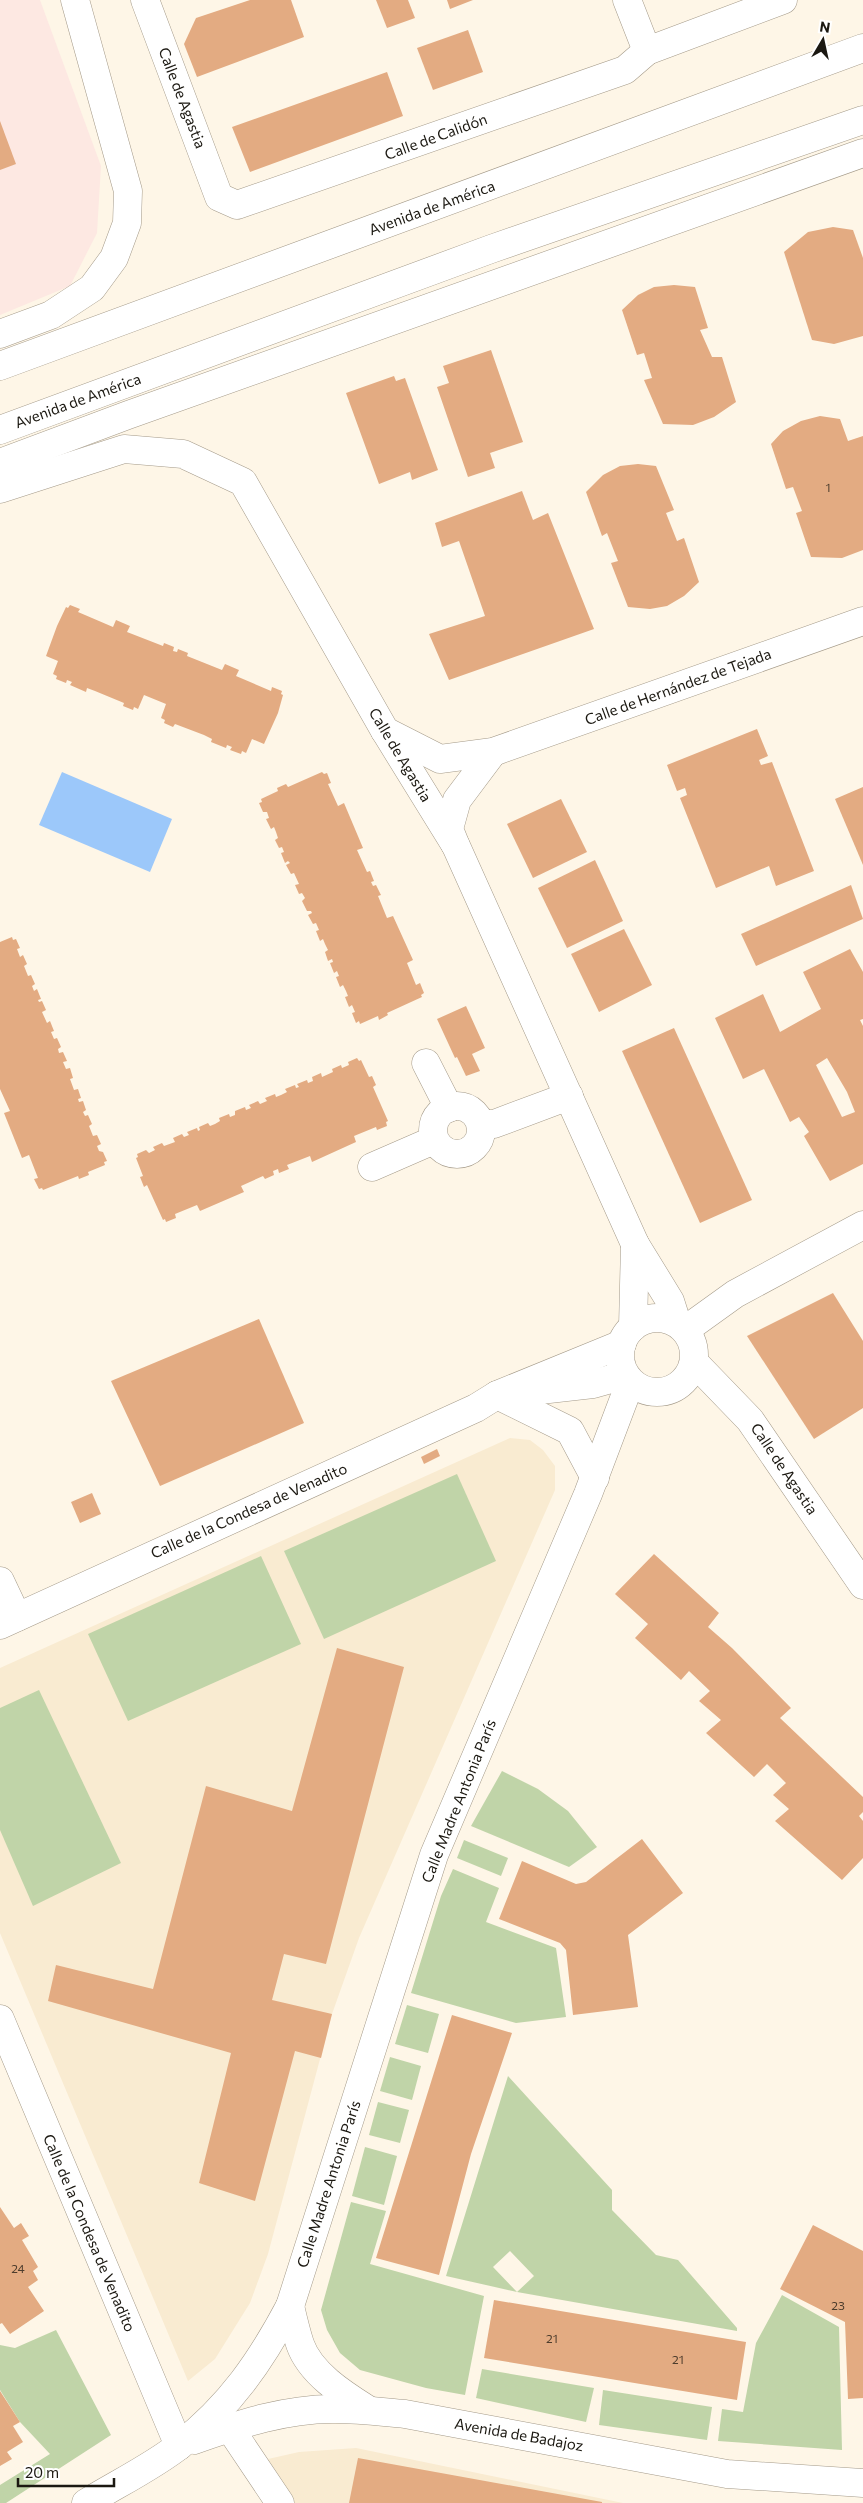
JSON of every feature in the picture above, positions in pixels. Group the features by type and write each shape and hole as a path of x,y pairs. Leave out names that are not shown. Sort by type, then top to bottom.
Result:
{"main road":[{"path":"0,334 51,315 92,288 114,258 127,223 128,191 75,0"},
{"name":"Calle de Agastia","path":"145,0 219,197"},
{"path":"627,0 647,51"},
{"name":"Calle de Calidón","path":"219,197 237,205 349,167 625,70 647,51 783,0"},
{"name":"Avenida de América","path":"0,366 863,48"},
{"name":"Avenida de América","path":"0,430 491,249 863,120"},
{"path":"0,463 146,408 863,153"},
{"name":"Calle de Agastia","path":"0,489 124,449 183,454 243,482 385,731 456,846 634,1244 670,1301 681,1326"},
{"name":"Calle de Hernández de Tejada","path":"385,731 440,758 493,752 863,621"},
{"path":"456,846 449,829 457,800 493,752"},
{"path":"426,1062 449,1108"},
{"path":"487,1124 464,1108 449,1108 436,1116 432,1128 434,1140 440,1148 462,1154 474,1148 487,1124 569,1096"},
{"path":"372,1167 434,1140"},
{"path":"681,1326 735,1294 863,1225"},
{"name":"Calle de Agastia","path":"628,1336 634,1244"},
{"path":"661,1319 681,1326 694,1348 694,1362 687,1377 676,1386 664,1391 649,1391 628,1379 620,1356 628,1336 649,1320 661,1319"},
{"name":"Calle de la Condesa de Venadito","path":"8,1621 459,1416 497,1395 628,1336"},
{"name":"Calle de Agastia","path":"694,1362 750,1420 863,1585"},
{"name":"Calle de la Condesa de Venadito","path":"497,1395 628,1379"},
{"name":"Calle Madre Antonia París","path":"293,2296 434,1855 595,1478 628,1379"},
{"path":"497,1395 570,1430 595,1478"},
{"path":"0,1581 8,1621"},
{"name":"Calle de la Condesa de Venadito","path":"0,2019 179,2446"},
{"path":"293,2296 300,2346 318,2371 335,2389 368,2410"},
{"name":"Avenida de Badajoz","path":"86,2503 179,2446 214,2415 255,2368 293,2296"},
{"name":"Avenida de Badajoz","path":"179,2446 229,2427 266,2417 334,2409 368,2410 405,2414 727,2474 863,2483"},
{"path":"229,2427 280,2503"}],"shaded area":[{"path":"0,0 40,0 101,166 97,233 70,286 0,315"},
{"path":"510,1438 530,1440 543,1450 555,1466 555,1490 359,1938 332,2014 268,2254 250,2303 215,2359 188,2381 0,1933 0,1668"},
{"path":"356,2448 623,2503 295,2503 268,2459 299,2452"}],"green space":[{"path":"457,1474 496,1561 324,1639 284,1551"},
{"path":"261,1556 301,1644 128,1721 88,1634"},
{"path":"39,1690 121,1863 33,1906 0,1830 0,1708"},
{"path":"502,1771 538,1789 568,1811 597,1847 569,1867 471,1826"},
{"path":"464,1840 508,1858 501,1876 457,1858"},
{"path":"453,1869 499,1888 486,1922 556,1948 566,2017 516,2023 411,1993 441,1896"},
{"path":"407,2005 439,2014 428,2053 395,2044"},
{"path":"390,2057 421,2066 412,2100 380,2091"},
{"path":"508,2076 612,2190 612,2210 656,2255 678,2260 737,2328 737,2331 517,2292 446,2276","holes":["510,2251 534,2276 517,2292 493,2267"]},
{"path":"378,2102 409,2110 400,2143 369,2135"},
{"path":"365,2147 397,2156 384,2205 352,2196"},
{"path":"351,2202 386,2211 370,2264 484,2296 465,2395 426,2388 360,2370 340,2353 327,2330 321,2310"},
{"path":"782,2295 839,2327 842,2450 718,2441 722,2409 743,2412 756,2343"},
{"path":"56,2330 111,2435 6,2503 0,2503 0,2485 50,2454 20,2422 0,2390 0,2345 15,2348"},
{"path":"482,2369 594,2388 586,2422 476,2398"},
{"path":"603,2390 712,2407 707,2440 599,2425"}],"water":[{"path":"62,772 172,819 150,872 39,825"}],"building":[{"path":"250,0 291,0 304,37 197,77 184,44 196,18"},
{"path":"376,0 408,0 415,18 387,28"},
{"path":"447,0 473,0 450,9"},
{"path":"468,30 483,72 433,90 417,48"},
{"path":"387,72 403,116 250,172 232,127"},
{"path":"0,121 16,164 0,170"},
{"path":"833,227 853,230 863,258 863,336 834,344 812,340 784,252 808,232"},
{"path":"674,285 695,287 708,328 700,330 712,357 722,357 736,402 714,417 693,425 663,424 644,380 652,378 644,353 637,355 622,310 638,295 654,287"},
{"path":"491,350 523,442 490,453 495,468 468,477 437,387 449,383 443,366"},
{"path":"394,376 396,381 405,378 438,470 412,480 410,472 379,484 346,393"},
{"path":"820,416 840,419 848,441 863,436 863,550 842,558 811,557 796,513 802,511 793,487 786,489 771,444 783,431 801,421"},
{"path":"638,464 656,466 674,510 666,513 677,541 684,538 699,582 684,596 667,606 650,609 628,607 611,563 618,561 607,533 602,536 586,492 603,475 620,466"},
{"path":"522,491 533,520 548,513 594,629 449,680 429,634 485,616 459,541 442,547 435,523"},
{"path":"70,605 80,609 78,612 113,627 116,620 130,626 127,632 163,646 164,643 174,647 173,651 177,652 178,649 188,653 187,656 222,670 225,664 239,670 236,676 271,691 272,687 282,691 281,694 283,695 278,713 264,744 252,739 246,753 242,751 241,754 230,750 232,747 227,745 226,748 211,742 212,739 204,735 175,724 173,727 164,723 165,720 161,718 166,704 144,695 138,709 134,707 133,710 123,706 124,703 95,691 87,688 86,692 70,685 72,682 67,680 66,683 56,679 57,676 53,674 58,661 46,656 57,626 66,607 68,608"},
{"path":"757,729 768,756 759,760 761,765 772,762 814,871 776,886 769,866 716,888 680,798 687,795 685,788 677,791 667,765"},
{"path":"322,772 324,774 327,773 331,783 328,784 338,806 344,803 363,848 357,850 367,872 370,871 374,881 371,882 373,886 376,885 381,895 378,896 387,918 393,916 413,960 407,963 416,985 420,983 424,993 421,995 422,997 387,1013 388,1015 379,1020 378,1016 360,1024 359,1021 356,1023 352,1013 355,1012 352,1005 349,1007 345,997 348,996 343,985 340,987 336,977 339,976 337,971 334,973 330,963 333,962 332,959 328,961 325,952 328,950 323,939 320,941 316,931 319,930 316,923 313,924 308,915 312,913 307,911 302,901 305,898 302,893 299,894 295,885 299,884 294,873 291,874 286,865 290,863 288,861 285,863 281,853 284,852 282,847 279,848 275,840 278,838 274,827 271,829 266,819 269,818 267,812 263,812 259,803 262,802 261,799 278,791 277,788 286,784 288,787"},
{"path":"863,787 863,865 835,799"},
{"path":"561,799 587,852 533,878 507,824"},
{"path":"595,860 623,921 567,948 538,888"},
{"path":"851,885 863,919 756,966 741,934"},
{"path":"624,929 652,985 599,1012 571,954"},
{"path":"12,937 13,940 16,939 20,948 17,949 20,957 23,955 27,964 24,966 28,976 31,975 35,984 32,986 34,991 37,989 41,999 38,1000 39,1002 42,1001 46,1010 42,1012 47,1023 50,1021 54,1031 51,1032 54,1039 57,1038 61,1047 58,1049 59,1053 63,1052 67,1061 63,1062 66,1069 70,1068 73,1078 70,1079 74,1090 78,1089 81,1098 78,1099 79,1102 83,1101 86,1110 83,1112 85,1116 88,1115 92,1124 89,1126 93,1136 97,1135 101,1144 97,1146 99,1151 103,1152 107,1161 104,1162 105,1165 88,1172 89,1175 79,1179 78,1176 43,1190 42,1188 39,1189 34,1179 38,1178 29,1155 22,1158 4,1113 10,1111 0,1089 0,942"},
{"path":"850,949 863,972 863,1019 860,1020 863,1026 863,1164 830,1181 804,1136 809,1132 799,1117 790,1122 764,1069 743,1079 715,1018 763,994 780,1032 821,1009 803,972","holes":["827,1058 847,1092 855,1112 842,1117 816,1065"]},
{"path":"466,1006 485,1048 472,1054 480,1071 466,1076 457,1057 455,1058 437,1019"},
{"path":"674,1028 752,1200 700,1223 622,1051"},
{"path":"357,1058 359,1061 361,1060 369,1077 372,1076 376,1085 373,1087 388,1121 386,1122 387,1126 377,1130 376,1127 354,1136 356,1142 312,1162 310,1156 287,1165 289,1169 279,1173 278,1169 273,1171 274,1175 265,1179 263,1176 241,1186 244,1192 200,1211 197,1205 175,1214 176,1218 166,1222 165,1219 163,1220 147,1185 144,1187 140,1177 143,1176 136,1158 138,1157 137,1154 146,1150 149,1153 155,1150 153,1147 162,1143 164,1146 175,1142 173,1138 182,1134 184,1137 189,1135 187,1132 197,1128 198,1131 200,1130 199,1127 208,1123 210,1126 215,1124 220,1121 219,1118 229,1114 230,1117 235,1115 235,1111 245,1107 246,1110 251,1108 249,1105 258,1101 260,1104 267,1101 265,1098 275,1094 276,1097 281,1095 287,1092 285,1089 295,1085 296,1088 299,1087 297,1084 307,1080 308,1083 313,1081 312,1077 321,1073 322,1077 333,1072 332,1069 341,1065 342,1068 349,1065 348,1062"},
{"path":"833,1293 863,1341 863,1408 814,1439 747,1336"},
{"path":"259,1319 304,1423 160,1486 111,1381"},
{"path":"437,1449 440,1456 424,1464 421,1457"},
{"path":"92,1493 101,1514 80,1523 71,1502"},
{"path":"654,1554 719,1613 708,1627 732,1648 791,1708 780,1718 863,1797 863,1812 859,1816 863,1821 863,1858 842,1880 775,1821 789,1809 773,1795 786,1783 767,1764 754,1777 706,1733 721,1720 699,1701 710,1691 689,1671 681,1680 635,1638 648,1624 615,1594"},
{"path":"337,1648 404,1667 326,1964 284,1954 272,2000 332,2014 321,2058 295,2051 255,2201 199,2183 231,2053 48,2001 56,1965 153,1989 206,1786 292,1811"},
{"path":"642,1839 683,1893 628,1935 638,2007 573,2015 566,1950 560,1943 499,1919 522,1861 576,1884 586,1882"},
{"path":"452,2015 512,2033 471,2154 439,2275 376,2258"},
{"path":"0,2207 14,2228 21,2223 29,2236 22,2240 38,2267 33,2271 38,2280 28,2287 44,2311 10,2334 2,2323 0,2324"},
{"path":"813,2225 863,2251 863,2398 848,2399 845,2322 780,2289"},
{"path":"494,2300 746,2342 737,2400 484,2358"},
{"path":"0,2391 20,2422 13,2426 23,2442 7,2452 12,2459 0,2466"},
{"path":"358,2458 602,2502 602,2503 349,2503"}]}
